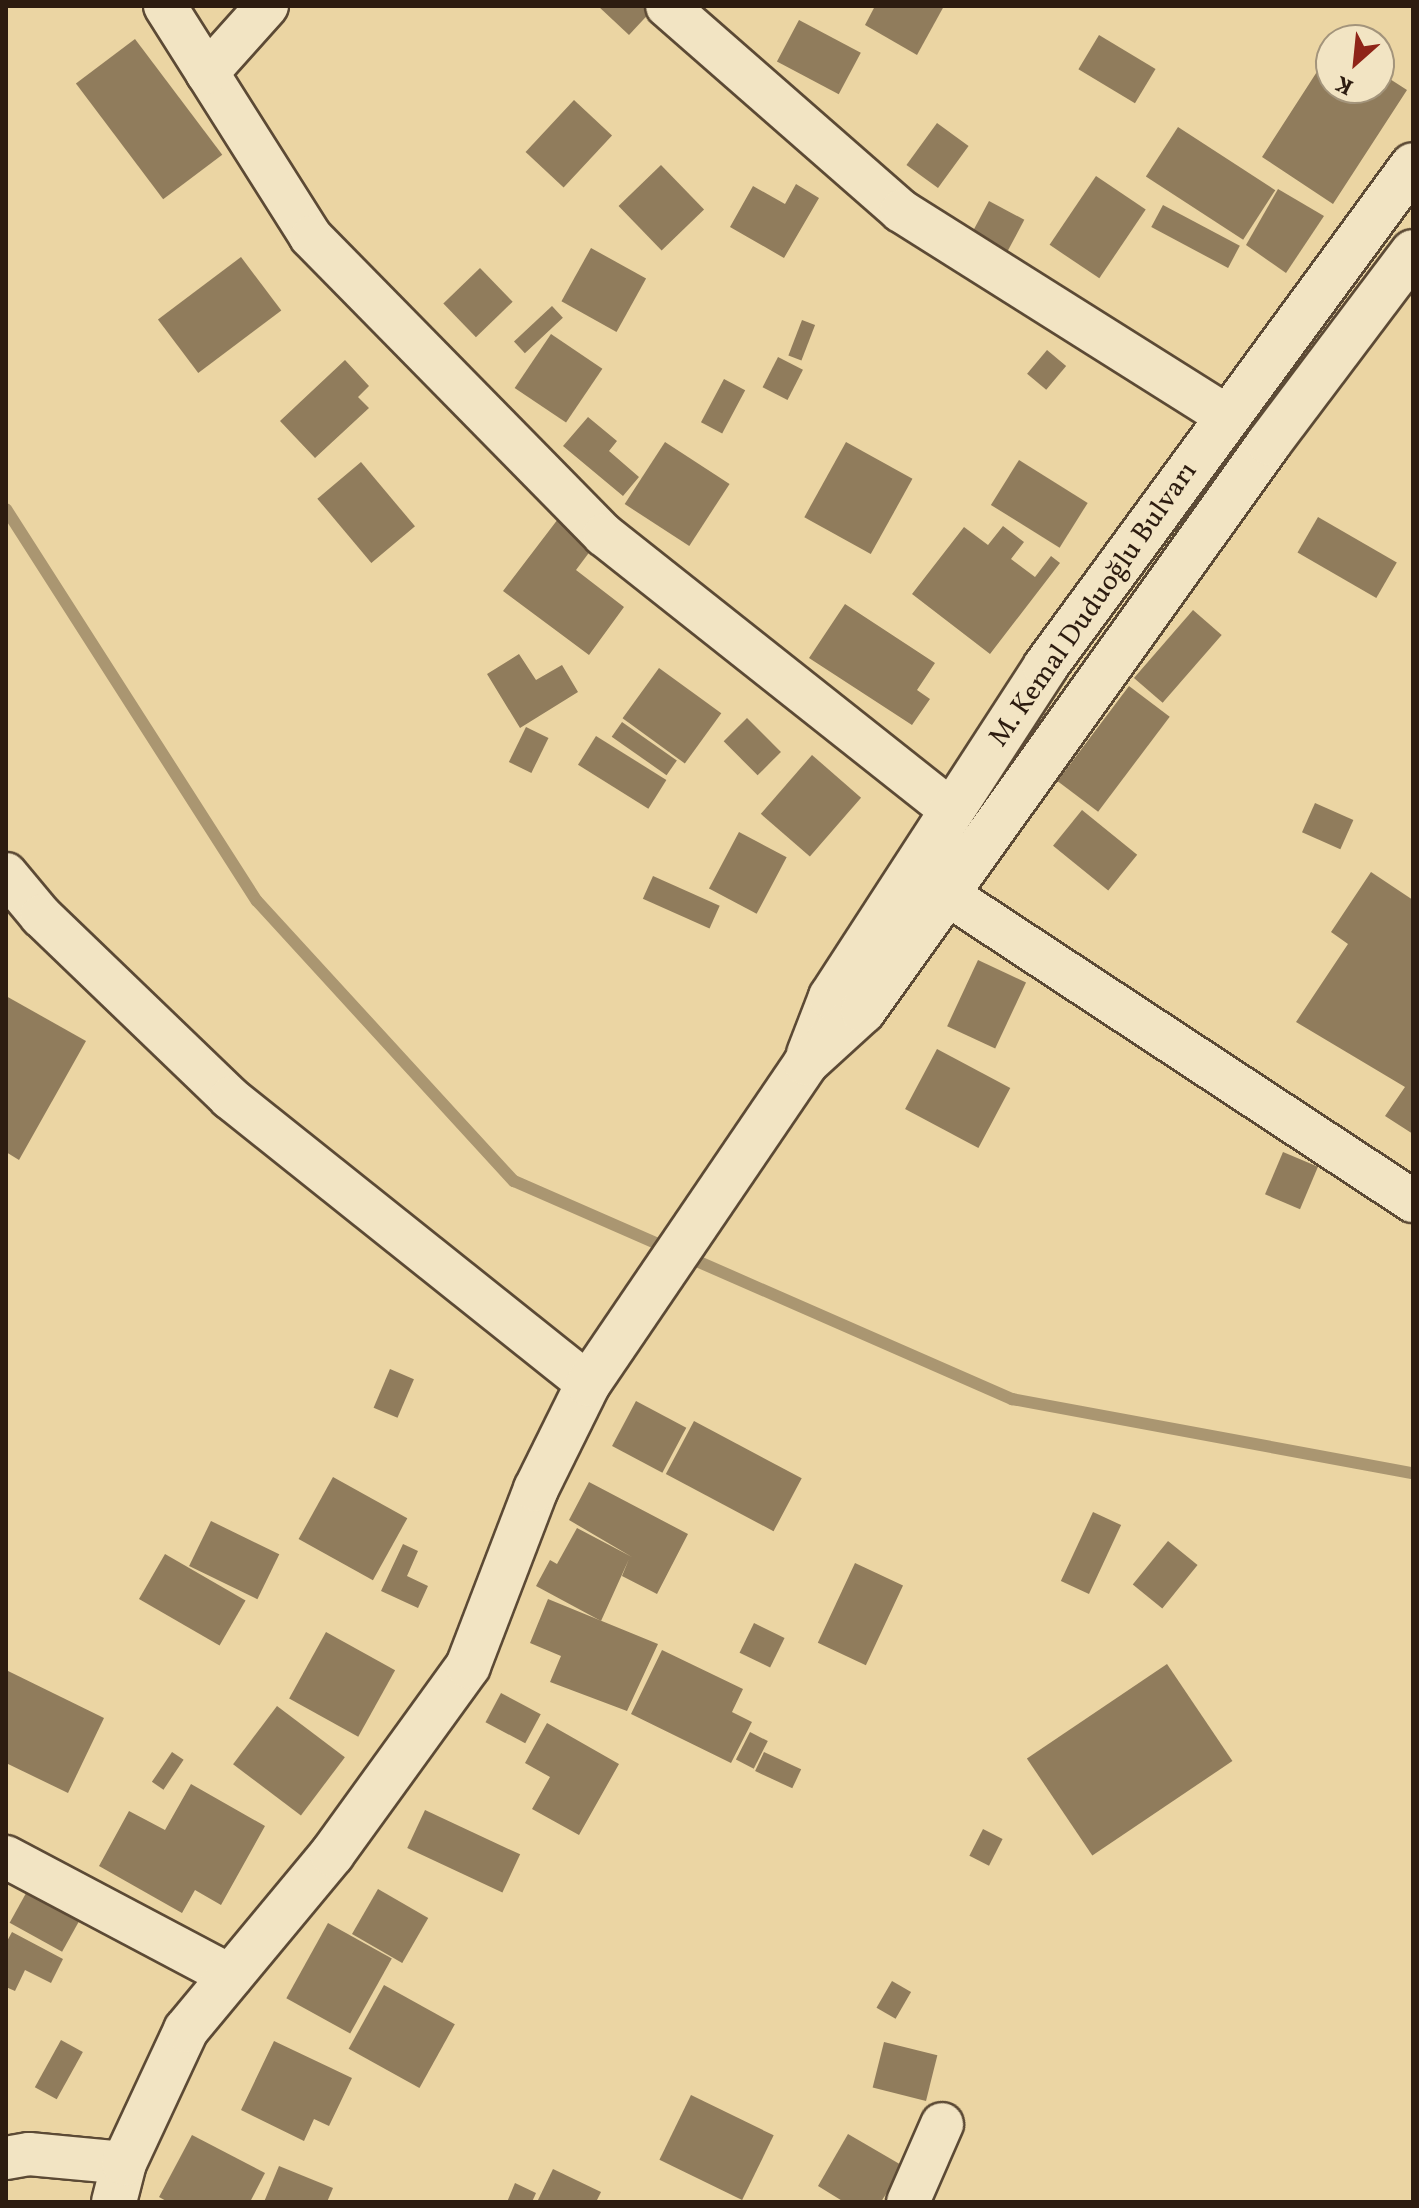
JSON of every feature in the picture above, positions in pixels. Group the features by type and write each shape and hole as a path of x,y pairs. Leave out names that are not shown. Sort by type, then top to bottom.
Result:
{"street":[{"path":"165,6 311,237 604,535 988,840"},
{"path":"207,73 267,6"},
{"path":"667,6 901,211 1228,417"},
{"name":"M. Kemal Duduoğlu Bulvarı","path":"929,883 952,811 1045,667 1413,165"},
{"name":"M. Kemal Duduoğlu Bulvarı","path":"118,2192 186,2030 332,1854 468,1666 536,1489 588,1384 806,1063 831,997 929,883 988,840 1269,443 1413,252"},
{"path":"6,874 41,916 230,1098 588,1384"},
{"path":"929,883 1413,1201"},
{"path":"6,1857 231,1976"},
{"path":"908,2202 942,2124"},
{"path":"6,2158 29,2154 118,2192"}],"building":[{"path":"598,6 656,6 629,35"},
{"path":"875,6 944,6 917,55 865,25"},
{"path":"799,20 861,53 839,94 777,61"},
{"path":"1099,35 1156,69 1135,103 1078,69"},
{"path":"135,39 222,155 163,199 76,84"},
{"path":"1315,75 1315,104 1395,104 1395,82 1407,90 1333,204 1262,157"},
{"path":"574,100 612,135 564,187 526,152"},
{"path":"937,123 969,146 938,188 906,165"},
{"path":"1178,127 1275,190 1243,240 1146,176"},
{"path":"661,165 704,210 662,251 619,206"},
{"path":"1096,176 1146,210 1099,278 1050,245"},
{"path":"796,184 819,198 784,258 730,227 753,186 785,204"},
{"path":"1278,189 1324,216 1286,273 1246,245"},
{"path":"989,201 1024,220 1006,253 971,235"},
{"path":"1163,205 1240,246 1228,268 1151,227"},
{"path":"591,248 646,279 617,332 561,301"},
{"path":"241,257 281,311 198,373 158,320"},
{"path":"480,268 513,302 476,337 443,303"},
{"path":"552,306 563,318 525,353 514,341"},
{"path":"802,320 815,325 801,360 788,355"},
{"path":"551,334 602,369 566,423 515,388"},
{"path":"1047,350 1066,366 1046,390 1027,374"},
{"path":"778,357 803,370 788,400 763,387"},
{"path":"345,360 369,386 358,397 369,408 315,458 280,421"},
{"path":"724,379 745,390 722,434 701,422"},
{"path":"588,417 617,441 609,451 639,477 623,496 563,446"},
{"path":"665,442 730,484 689,546 625,504"},
{"path":"846,442 912,479 871,554 804,517"},
{"path":"1019,460 1088,503 1060,548 991,505"},
{"path":"361,462 415,526 371,563 317,499"},
{"path":"1318,517 1397,562 1376,598 1298,553"},
{"path":"558,519 594,546 576,570 624,607 589,655 503,591"},
{"path":"1003,526 1024,542 1011,559 1035,577 1051,556 1060,563 990,654 912,594 964,527 988,545"},
{"path":"845,604 935,663 917,690 930,699 912,725 809,658"},
{"path":"1193,610 1222,635 1163,703 1134,678"},
{"path":"519,654 536,680 562,665 578,692 520,728 487,674"},
{"path":"659,668 721,713 685,763 623,718"},
{"path":"1129,686 1170,717 1098,812 1057,781"},
{"path":"747,718 781,752 758,775 724,741"},
{"path":"622,722 677,760 667,775 612,737"},
{"path":"526,727 548,738 531,773 509,762"},
{"path":"596,736 666,780 648,809 578,765"},
{"path":"812,755 861,798 810,857 761,814"},
{"path":"1315,803 1353,820 1340,849 1302,832"},
{"path":"1082,810 1137,855 1108,890 1053,846"},
{"path":"739,832 787,857 757,914 709,889"},
{"path":"1371,872 1413,900 1413,1134 1385,1116 1405,1087 1296,1022 1348,944 1331,932"},
{"path":"653,876 720,906 710,929 643,899"},
{"path":"978,960 1026,982 995,1049 947,1026"},
{"path":"6,996 86,1041 19,1160 6,1152"},
{"path":"937,1049 1010,1088 978,1148 905,1109"},
{"path":"1283,1152 1318,1167 1300,1209 1265,1194"},
{"path":"390,1369 414,1379 398,1418 374,1408"},
{"path":"636,1401 686,1428 662,1473 612,1446"},
{"path":"694,1421 802,1478 774,1531 666,1474"},
{"path":"333,1477 407,1518 373,1580 299,1539"},
{"path":"589,1482 688,1534 657,1594 622,1576 629,1559 601,1621 536,1586 550,1560 557,1564 577,1528 632,1557 569,1520"},
{"path":"1093,1512 1121,1525 1089,1594 1061,1581"},
{"path":"211,1521 279,1554 257,1599 189,1566"},
{"path":"1168,1541 1198,1565 1162,1608 1133,1585"},
{"path":"403,1544 418,1551 407,1576 428,1586 418,1608 381,1591"},
{"path":"165,1554 246,1600 220,1646 139,1599"},
{"path":"855,1563 903,1585 866,1665 818,1643"},
{"path":"548,1599 658,1644 627,1711 550,1682 561,1656 530,1643"},
{"path":"754,1623 785,1638 770,1668 740,1653"},
{"path":"326,1632 395,1670 358,1737 289,1698"},
{"path":"662,1650 743,1689 732,1712 752,1722 731,1763 631,1714"},
{"path":"1167,1664 1232,1761 1092,1856 1027,1759"},
{"path":"6,1670 104,1718 68,1793 6,1763"},
{"path":"501,1693 541,1714 525,1743 486,1722"},
{"path":"277,1706 345,1757 301,1815 233,1764"},
{"path":"547,1723 619,1764 579,1835 532,1809 550,1777 525,1763"},
{"path":"750,1732 768,1741 754,1769 736,1760"},
{"path":"172,1752 184,1760 163,1790 152,1782"},
{"path":"764,1752 801,1769 792,1788 755,1771"},
{"path":"191,1784 265,1826 221,1905 195,1890 182,1913 99,1866 129,1811 165,1830"},
{"path":"425,1810 520,1854 502,1892 407,1848"},
{"path":"983,1829 1003,1839 989,1866 969,1856"},
{"path":"30,1886 82,1915 62,1952 10,1923"},
{"path":"378,1889 428,1918 402,1963 352,1934"},
{"path":"328,1923 392,1958 350,2034 286,1998"},
{"path":"12,1932 63,1959 51,1983 25,1970 15,1991 6,1987 6,1943"},
{"path":"892,1981 911,1992 896,2019 876,2008"},
{"path":"384,1985 455,2024 419,2088 349,2049"},
{"path":"61,2040 83,2052 57,2099 35,2087"},
{"path":"274,2041 352,2078 329,2126 314,2119 304,2141 241,2110"},
{"path":"884,2042 937,2055 926,2101 873,2088"},
{"path":"691,2095 774,2135 742,2200 659,2160"},
{"path":"848,2134 903,2166 881,2202 844,2202 818,2186"},
{"path":"192,2135 265,2173 250,2202 168,2202 159,2197"},
{"path":"279,2166 333,2188 327,2202 264,2202"},
{"path":"553,2169 601,2192 596,2202 537,2202"},
{"path":"515,2183 536,2193 532,2202 507,2202"}],"waterway":[{"path":"6,509 257,901 514,1181 1012,1399 1413,1473"}]}
